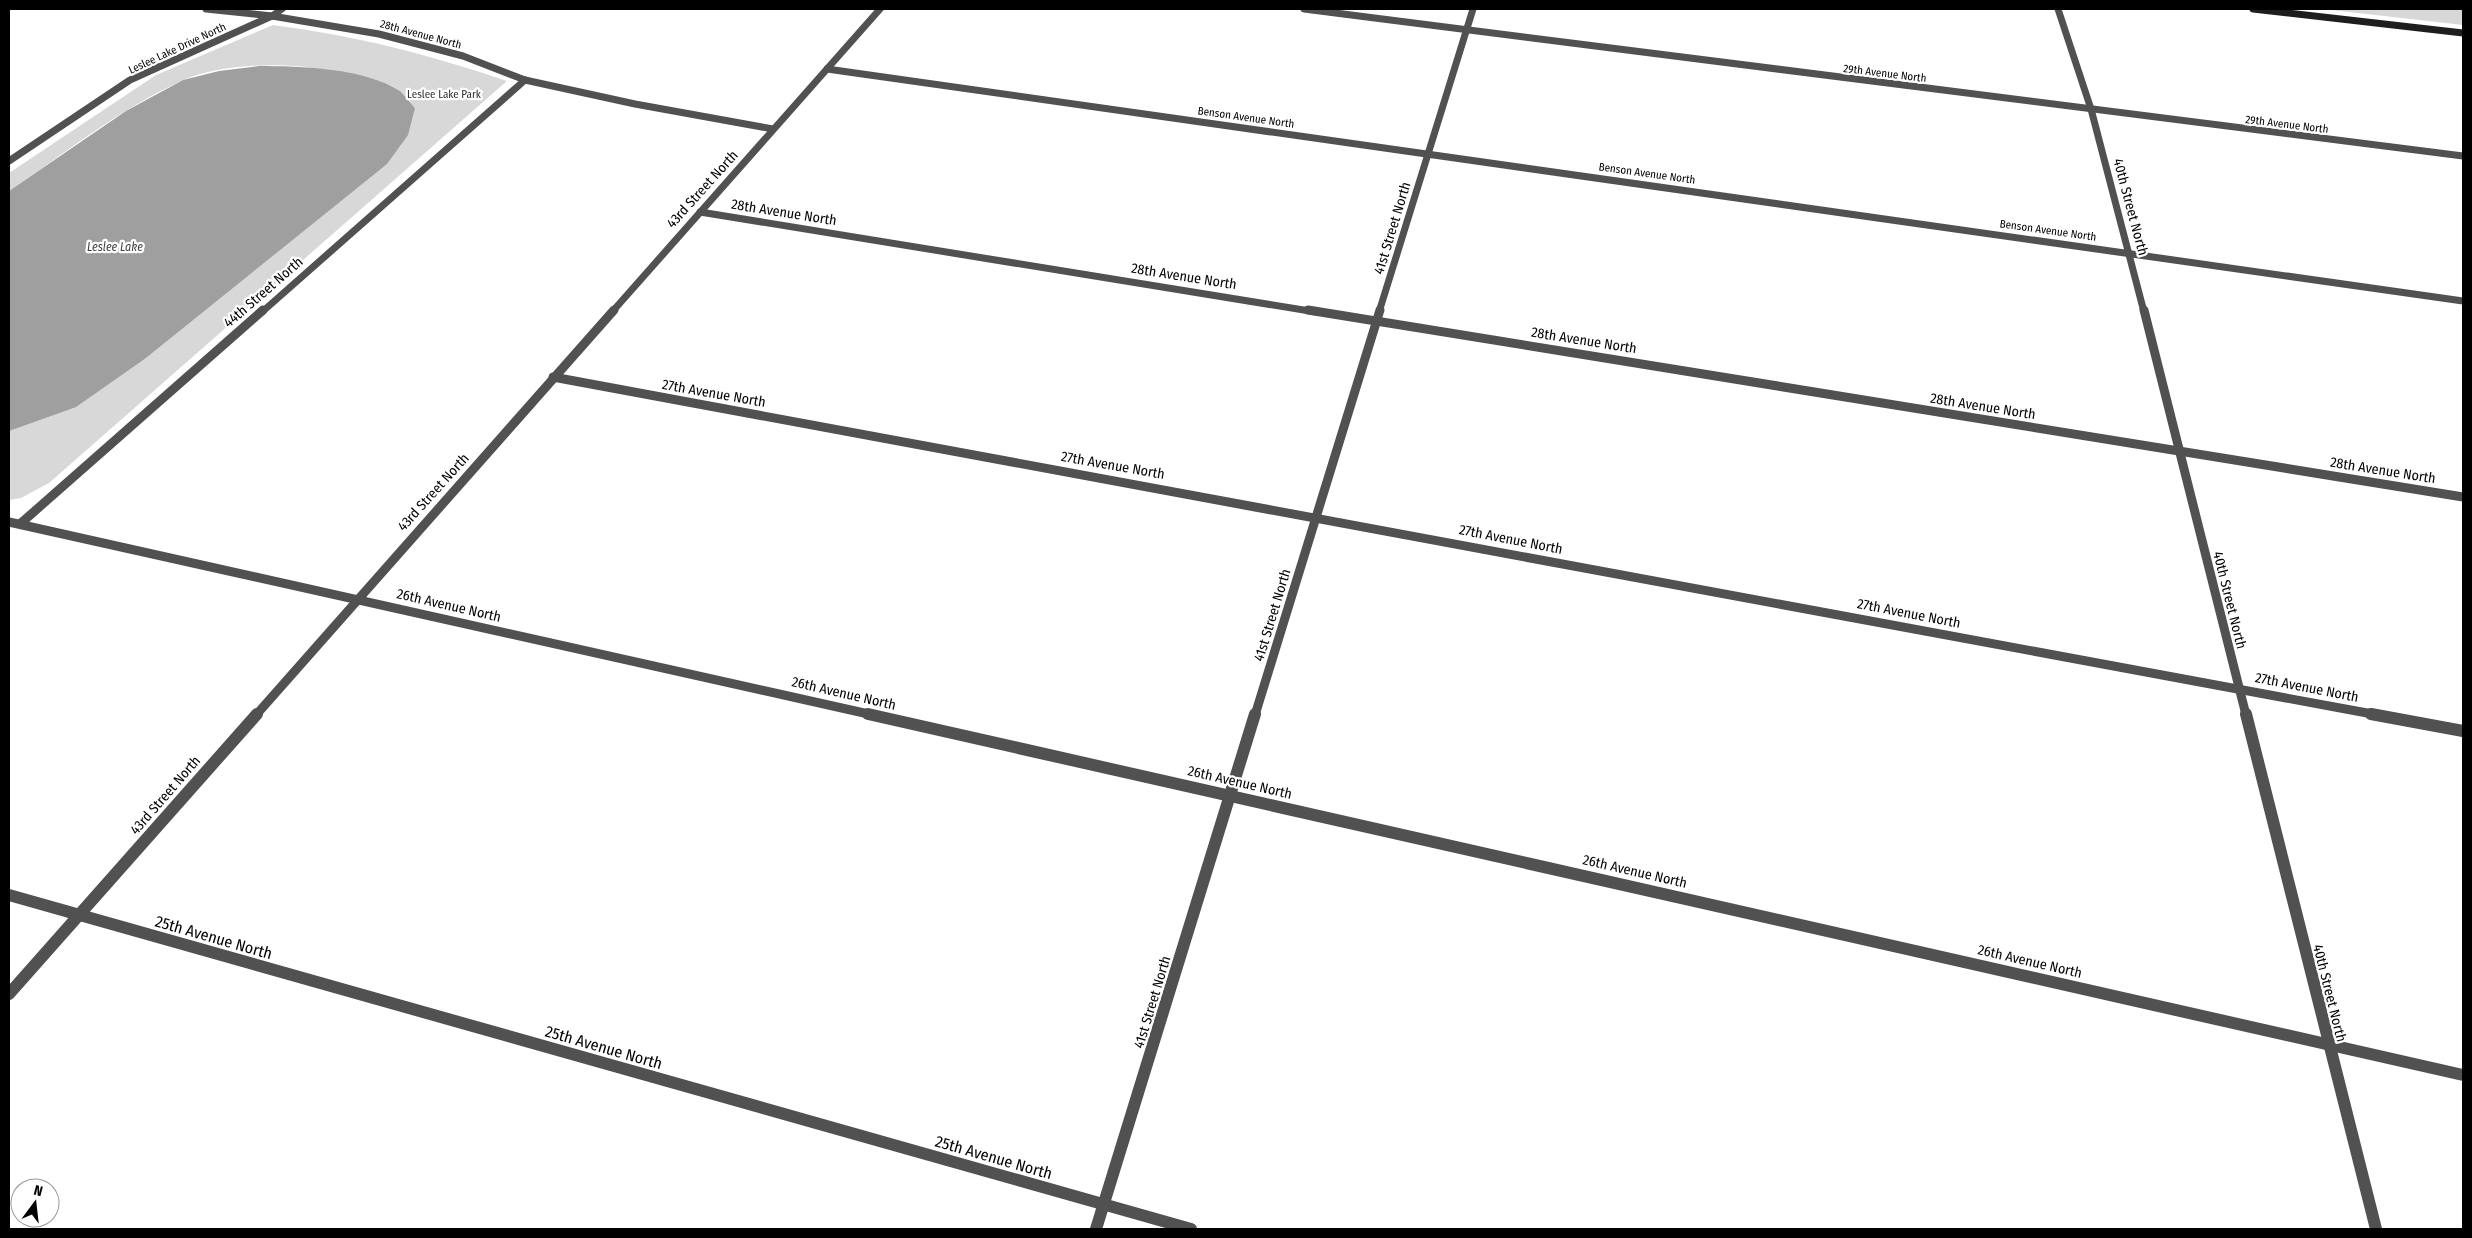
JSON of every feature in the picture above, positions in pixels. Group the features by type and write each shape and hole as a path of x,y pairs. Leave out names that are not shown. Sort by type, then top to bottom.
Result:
{"street":[{"name":"28th Avenue North","path":"206,9 272,16 379,34 463,56 525,80 635,104 773,129"},
{"name":"Leslee Lake Drive North","path":"9,161 130,80 272,16 282,9"},
{"name":"43rd Street North","path":"9,994 880,9"},
{"name":"29th Avenue North","path":"1304,9 2463,156"},
{"name":"41st Street North","path":"1096,1229 1473,9"},
{"name":"40th Street North","path":"2058,9 2091,109 2129,253 2376,1229"},
{"path":"2253,9 2463,33"},
{"name":"Benson Avenue North","path":"827,69 2463,300"},
{"name":"44th Street North","path":"14,523 525,80"},
{"name":"28th Avenue North","path":"700,212 2463,497"},
{"name":"27th Avenue North","path":"553,377 1317,517 2463,731"},
{"name":"26th Avenue North","path":"14,523 1230,795 2463,1075"},
{"name":"25th Avenue North","path":"9,895 1191,1229"}],"green space":[{"path":"2323,9 2463,9 2463,25"},
{"name":"Leslee Lake Park","path":"273,25 363,40 448,62 507,81 49,483 21,498 9,500 9,431 146,358 323,215 415,108 402,93 393,87 377,80 351,74 317,68 278,65 217,70 181,81 158,92 93,132 9,191 9,173 156,75"}],"water":[{"name":"Leslee Lake","path":"259,66 332,70 369,77 386,83 400,91 415,108 408,135 387,164 146,358 76,407 9,431 9,191 126,111 183,80 219,71"}]}
